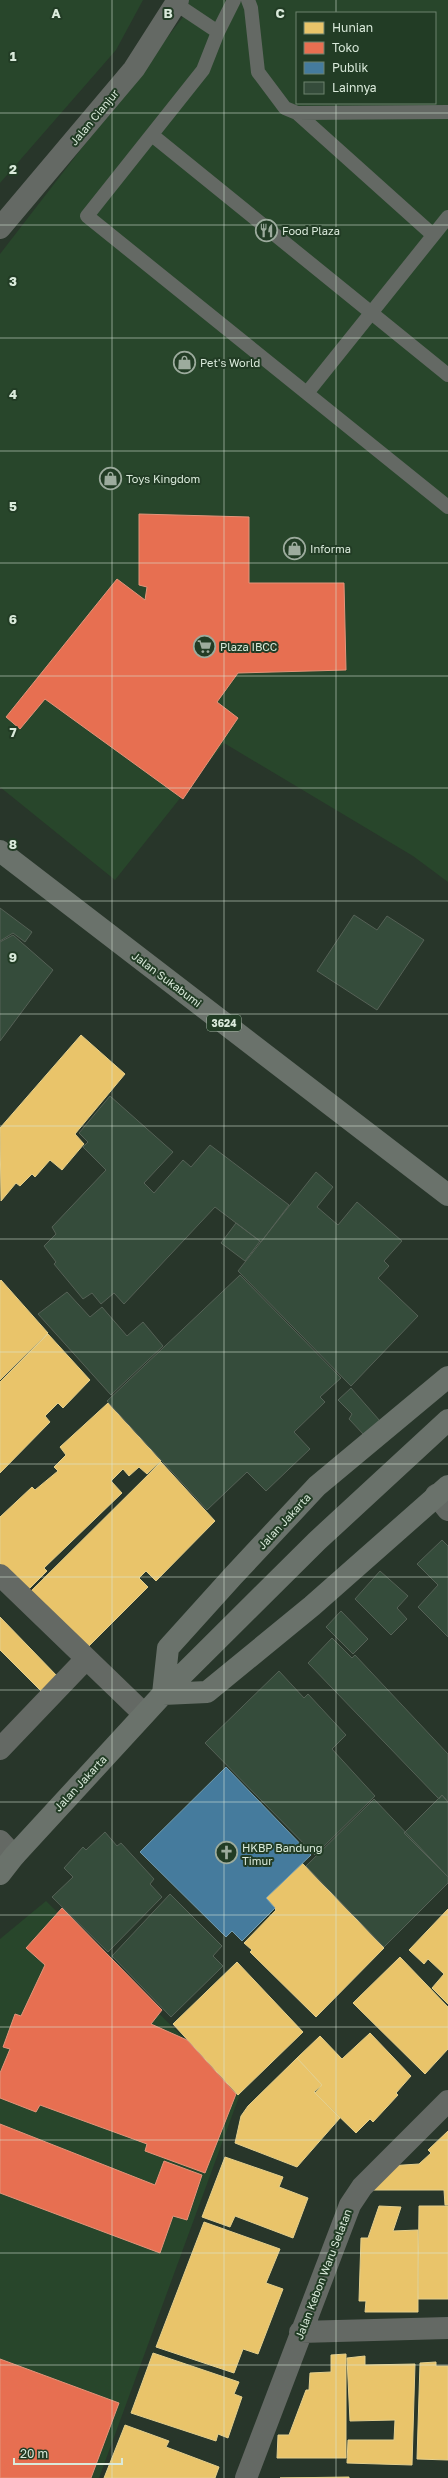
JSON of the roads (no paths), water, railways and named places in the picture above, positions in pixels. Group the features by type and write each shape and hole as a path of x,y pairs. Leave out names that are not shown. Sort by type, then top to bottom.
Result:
{"main road":[{"name":"Jalan Sukabumi","path":"0,851 448,1195"},
{"name":"Jalan Jakarta","path":"163,1694 168,1648 317,1486 448,1377"},
{"name":"Jalan Jakarta","path":"0,1874 7,1848 317,1541 448,1420"},
{"path":"163,1694 207,1692 444,1497"}],"street":[{"name":"Jalan Cianjur","path":"0,228 134,69 177,2"},
{"path":"0,1575 144,1714"},
{"path":"0,1749 86,1659"},
{"name":"Jalan Kebon Waru Selatan","path":"246,2478 300,2332 350,2204 362,2187 448,2102"},
{"path":"300,2332 448,2328"}],"lane":[{"path":"234,0 218,32 203,70 87,216 448,507"},
{"path":"248,0 251,8 258,72 285,108 297,113 433,235"},
{"path":"177,2 218,32"},
{"path":"297,113 448,112"},
{"path":"152,135 448,375"},
{"path":"307,393 448,217"}],"place":[{"name":"Food Plaza","path":"267,230"},
{"name":"Pet's World","path":"184,362"},
{"name":"Toys Kingdom","path":"111,478"},
{"name":"Informa","path":"294,548"},
{"name":"Plaza IBCC","path":"205,646"},
{"name":"HKBP Bandung Timur","path":"226,1853"}]}
